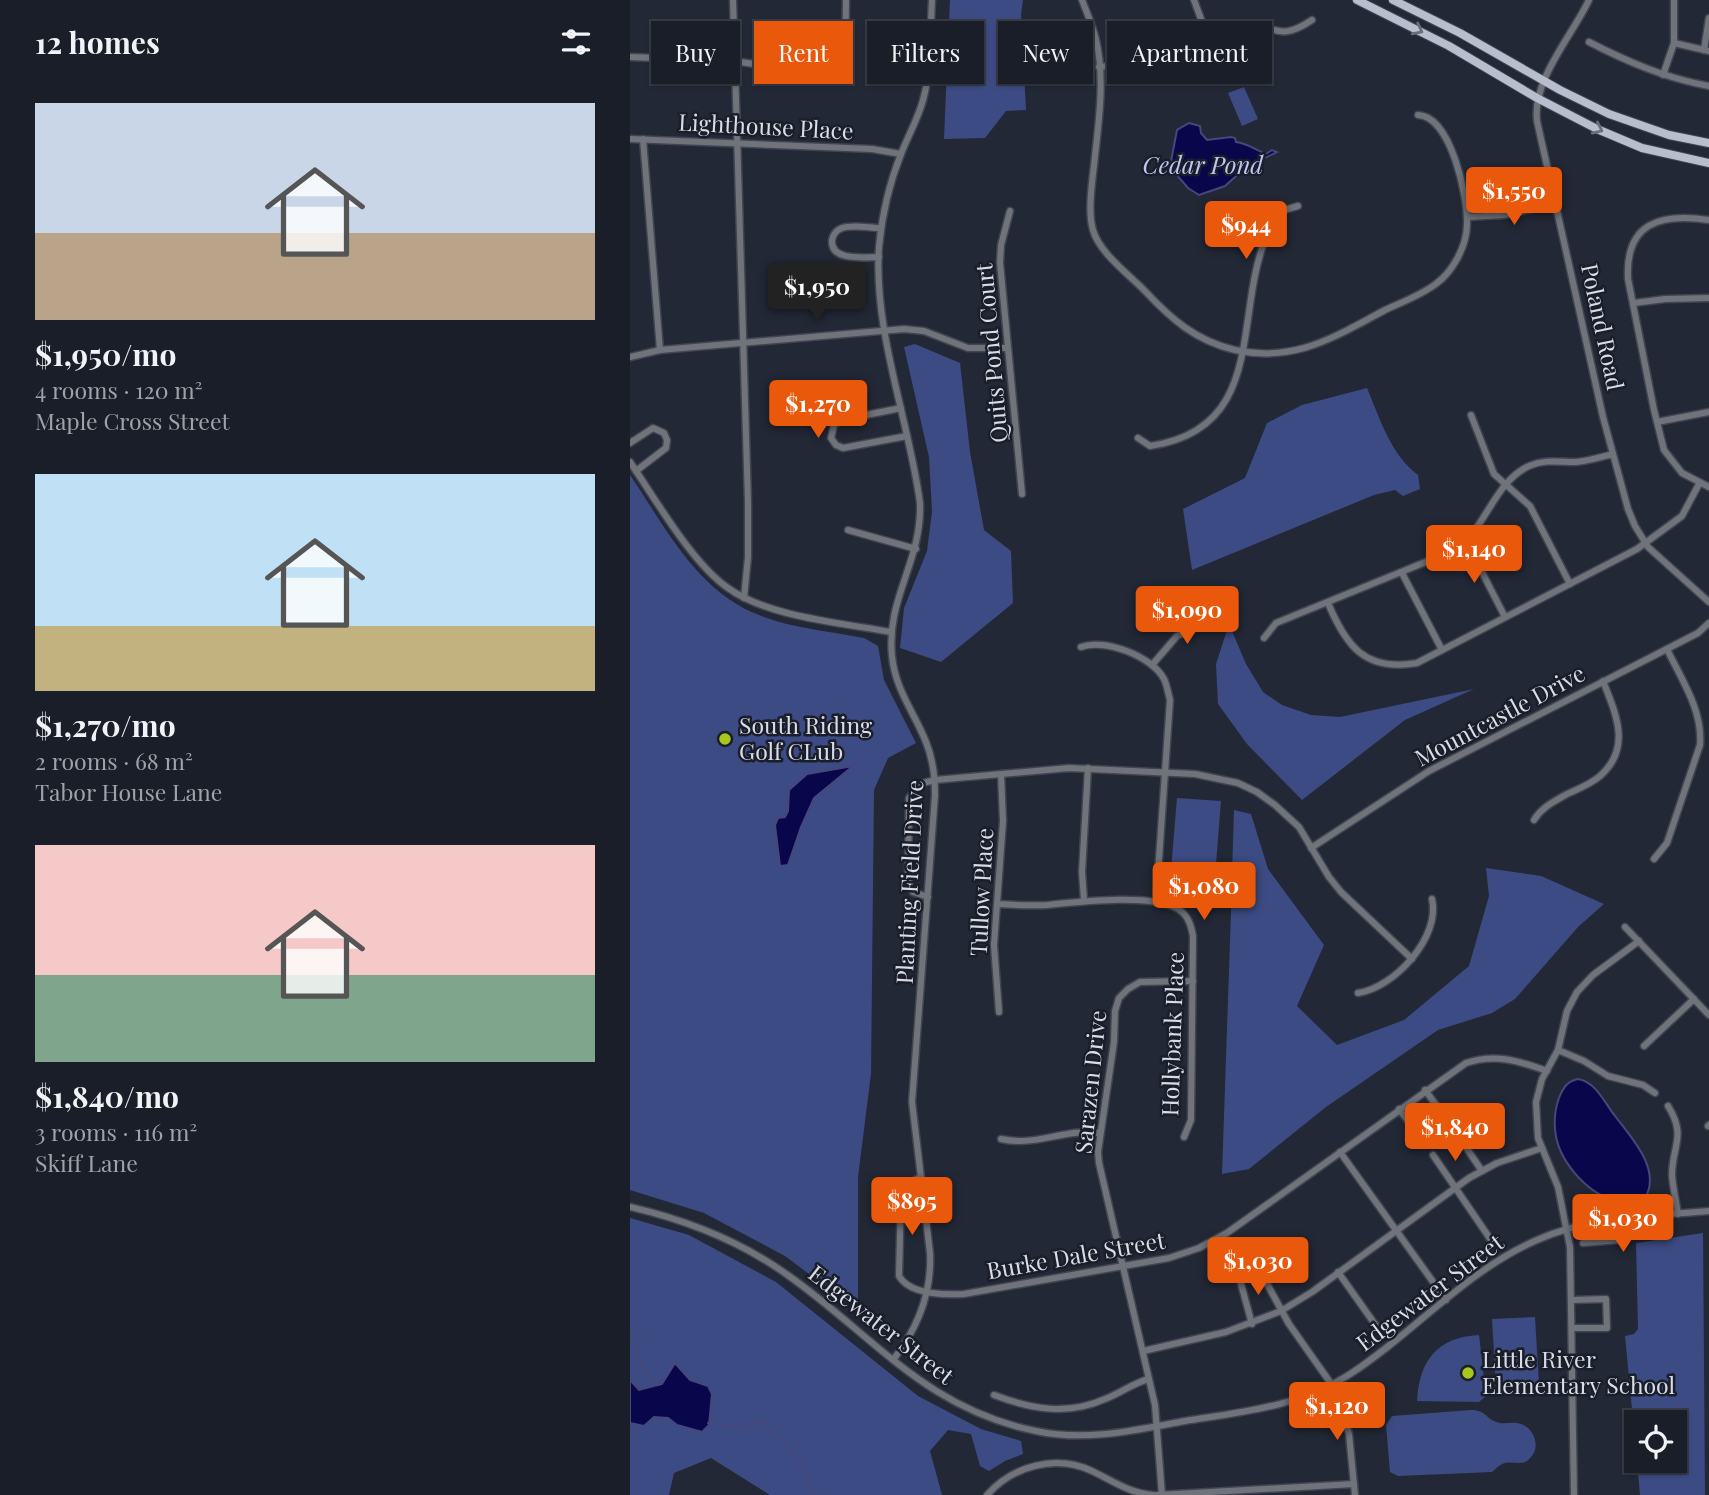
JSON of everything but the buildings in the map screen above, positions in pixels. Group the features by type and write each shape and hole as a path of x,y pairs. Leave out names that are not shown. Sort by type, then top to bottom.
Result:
{"main road":[{"path":"1357,0 1449,46 1537,98 1597,129 1642,148 1709,163"},
{"path":"1393,0 1460,33 1583,102 1636,125 1709,143"}],"street":[{"path":"733,0 733,21"},
{"path":"846,0 846,21"},
{"name":"Planting Field Drive","path":"893,1360 912,1333 928,1291 930,1253 912,1102 935,780 927,743 905,703 892,658 891,632 897,601 916,549 920,503 880,296 878,257 889,188 918,117 926,88 932,0"},
{"path":"1082,0 1096,40 1099,66 1097,141 1091,196 1093,231 1112,260 1172,320 1206,340 1243,351 1285,352 1316,344 1429,289 1446,275 1459,257 1466,236 1467,217 1450,144 1439,125 1418,115"},
{"path":"1194,0 1202,21"},
{"name":"Poland Road","path":"1589,0 1544,80 1537,98 1537,121 1613,454 1635,526 1661,559 1709,602"},
{"path":"1663,75 1674,43 1674,0"},
{"path":"1674,43 1706,51 1709,18"},
{"path":"1272,31 1288,32 1312,20"},
{"path":"1589,41 1630,63 1663,75 1709,86"},
{"path":"630,57 651,58"},
{"path":"1099,66 1107,65"},
{"path":"735,84 748,557 744,598"},
{"name":"Lighthouse Place","path":"630,139 872,149 901,154"},
{"path":"643,139 660,350"},
{"path":"1467,217 1519,213 1556,204"},
{"path":"1138,438 1150,446 1184,437 1206,423 1230,393 1239,370 1265,239 1280,211 1298,206"},
{"name":"Quits Pond Court","path":"1010,211 1000,258 1022,494"},
{"path":"1709,220 1676,217 1659,219 1639,235 1628,258 1628,279 1664,450 1682,473 1709,487"},
{"path":"878,257 841,255 834,250 832,242 834,233 841,228 881,228"},
{"path":"1634,303 1709,298"},
{"path":"630,357 660,350 886,331 924,331 968,348 1008,348"},
{"path":"901,408 841,420 834,425 831,438 836,445 843,448 907,436"},
{"path":"1657,422 1709,412"},
{"path":"1471,415 1493,474 1530,506 1570,583"},
{"path":"630,443 653,428 664,433 667,440 666,449 636,471"},
{"path":"1264,638 1276,623 1449,553 1466,541 1516,473 1539,462 1578,462 1613,454"},
{"path":"630,462 699,561 719,582 744,598 780,611 891,632"},
{"path":"1328,603 1344,637 1354,649 1371,660 1391,665 1417,663 1646,543 1682,516 1699,484"},
{"path":"848,530 916,549"},
{"path":"1466,541 1505,617"},
{"path":"1402,573 1442,650"},
{"path":"1152,665 1177,636 1214,618"},
{"name":"Mountcastle Drive","path":"1311,848 1429,771 1698,633 1709,623"},
{"path":"1082,647 1091,643 1114,647 1152,665 1164,678 1170,700 1156,902"},
{"path":"1654,859 1667,843 1700,745 1701,731 1698,714 1667,649"},
{"path":"1534,820 1541,809 1598,777 1609,766 1617,750 1620,724 1604,681"},
{"path":"928,897 913,892 908,884 909,802 911,792 919,784 935,780 1069,768 1218,777 1257,792 1299,827 1341,892 1412,959"},
{"path":"1084,900 1082,872 1088,768"},
{"name":"Tullow Place","path":"999,1012 994,946 1003,821 1001,774"},
{"path":"1358,993 1372,990 1412,959 1430,930 1434,914 1432,899"},
{"name":"Hollybank Place","path":"998,904 1037,905 1084,900 1156,902 1175,907 1190,923 1193,936 1191,1120 1184,1137"},
{"path":"1625,927 1709,1015"},
{"path":"1574,1495 1570,1248 1558,1186 1542,1148 1535,1114 1538,1091 1558,1050 1567,1011 1577,992 1593,975 1639,941"},
{"name":"Sarazen Drive","path":"1162,1495 1158,1426 1099,1163 1100,1133 1114,1042 1115,1011 1119,998 1140,982 1193,981"},
{"path":"1644,1046 1694,999"},
{"path":"1558,1050 1584,1061 1608,1076 1643,1085 1655,1093"},
{"name":"Burke Dale Street","path":"928,1291 964,1294 1184,1254 1227,1233 1456,1068 1486,1058 1506,1058 1547,1071"},
{"path":"1425,1090 1450,1124"},
{"path":"1668,1106 1677,1126 1677,1151 1672,1177 1678,1214"},
{"path":"1399,1109 1423,1141"},
{"path":"1001,1139 1021,1143 1071,1133 1100,1133"},
{"path":"1459,1137 1482,1171"},
{"path":"1143,1351 1252,1324 1281,1311 1456,1187 1482,1171 1542,1148"},
{"path":"1340,1152 1446,1300"},
{"path":"1433,1155 1493,1243"},
{"path":"921,1177 906,1185 901,1196 897,1269 906,1285 928,1291"},
{"name":"Edgewater Street","path":"630,1206 700,1228 744,1249 788,1275 920,1382 960,1406 1002,1424 1073,1436 1117,1433 1276,1406 1303,1397 1332,1385 1360,1367 1505,1256 1539,1239 1568,1229 1624,1219 1709,1211"},
{"path":"1583,1243 1620,1240 1624,1234 1624,1219"},
{"path":"1227,1233 1236,1246 1246,1248 1281,1311 1332,1385 1348,1426 1355,1495"},
{"path":"1236,1246 1232,1250 1232,1256 1252,1324"},
{"path":"1338,1272 1379,1329"},
{"path":"1572,1300 1606,1299 1607,1309 1607,1328 1572,1328"},
{"path":"994,1395 1032,1407 1076,1408 1106,1399 1133,1384 1149,1379"},
{"path":"986,1495 1017,1471 1052,1463 1084,1468 1122,1488 1155,1495 1275,1492 1354,1484"}],"shaded area":[{"path":"950,0 1023,0 1021,21 998,21 998,84 1025,84 1026,110 1006,111 985,138 944,139 946,84 984,84 984,21 949,21"},
{"path":"1244,87 1258,119 1242,126 1228,93"},
{"path":"915,344 960,363 970,452 984,530 1011,551 1013,603 941,662 900,648 904,608 927,551 932,512 929,457 904,347"},
{"path":"1367,388 1393,447 1418,475 1420,489 1403,496 1395,490 1374,495 1192,570 1183,509 1245,478 1267,423 1302,405"},
{"path":"630,475 683,553 714,588 733,602 780,622 864,638 878,646 884,680 916,743 888,758 874,790 871,1074 858,1177 858,1298 852,1306 785,1256 704,1213 630,1190"},
{"path":"1229,624 1246,664 1263,692 1282,705 1311,715 1340,717 1474,689 1405,720 1302,800 1247,744 1218,704 1216,664"},
{"path":"1177,798 1221,801 1216,864 1224,863 1232,873 1234,810 1251,814 1268,869 1324,945 1297,1006 1337,1045 1404,1020 1469,966 1489,896 1486,868 1541,876 1604,904 1578,927 1515,999 1492,1013 1438,1030 1326,1107 1249,1169 1222,1174 1232,883 1220,883 1216,870 1215,886 1170,882"},
{"path":"630,1218 689,1235 776,1282 918,1396 981,1429 1021,1441 1023,1454 989,1471 980,1466 971,1434 948,1430 930,1451 942,1495 770,1495 711,1458 674,1473 669,1495 630,1495"},
{"path":"1703,1233 1705,1495 1640,1495 1638,1473 1687,1473 1687,1410 1632,1410 1625,1336 1634,1334 1638,1329 1636,1243"},
{"path":"1535,1317 1539,1385 1496,1388 1492,1319"},
{"path":"1479,1335 1486,1396 1479,1402 1417,1401 1422,1374 1433,1354 1452,1341"},
{"path":"1471,1410 1496,1422 1517,1423 1527,1427 1534,1436 1536,1447 1531,1457 1522,1463 1503,1464 1492,1472 1398,1476 1390,1472 1386,1425 1392,1416"}],"water":[{"name":"Cedar Pond","path":"1189,123 1200,126 1201,133 1207,140 1231,137 1235,138 1236,142 1266,154 1272,150 1277,152 1245,168 1225,186 1199,195 1173,174 1170,167 1177,130"},
{"path":"853,766 814,798 788,865 780,866 775,825 778,818 785,817 788,811 789,790 807,774"},
{"path":"1578,1079 1590,1084 1599,1093 1642,1154 1650,1176 1645,1198 1620,1202 1607,1198 1585,1183 1567,1163 1556,1139 1556,1111 1564,1088 1571,1081"},
{"path":"675,1363 690,1380 708,1386 712,1394 709,1425 702,1432 677,1425 668,1418 654,1417 644,1426 630,1423 630,1380 639,1390 662,1384"}],"waterway":[{"path":"630,1335 645,1370 659,1385"},
{"path":"708,1423 737,1425 760,1422 794,1454 805,1473 812,1495"}],"place":[{"name":"South Riding Golf CLub","path":"725,739"},
{"name":"Little River Elementary School","path":"1468,1373"}]}
